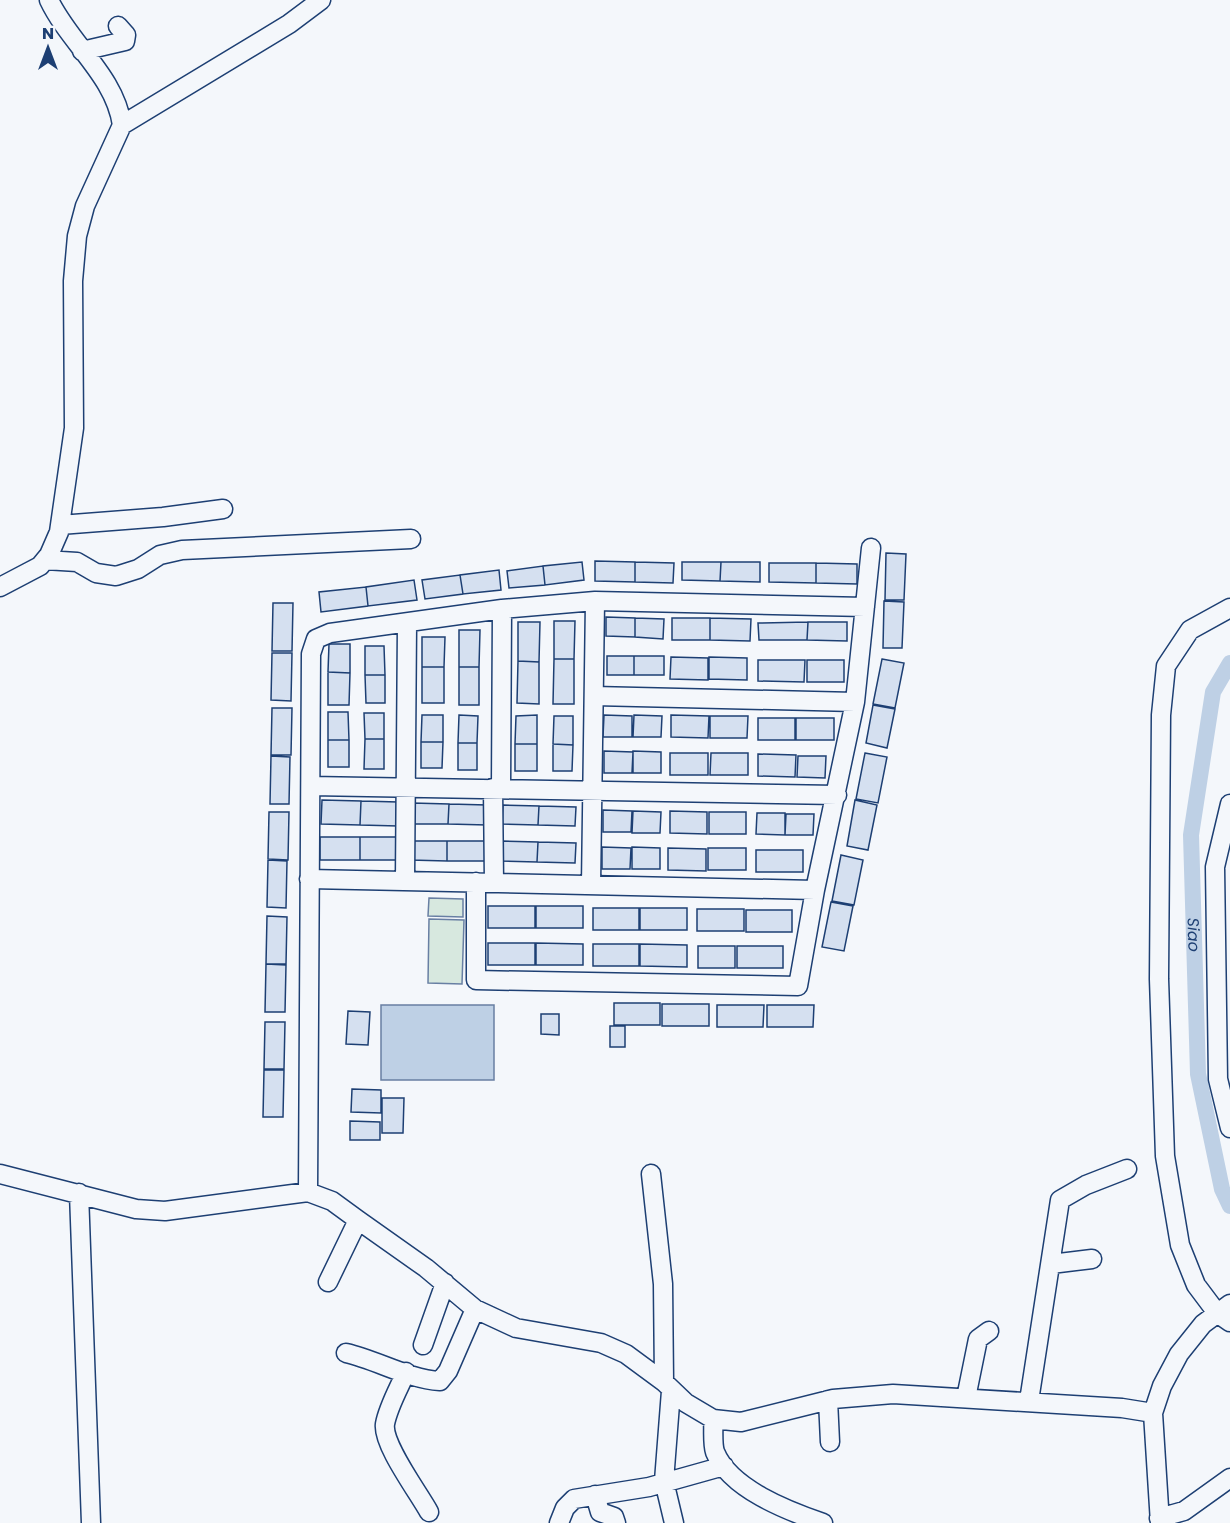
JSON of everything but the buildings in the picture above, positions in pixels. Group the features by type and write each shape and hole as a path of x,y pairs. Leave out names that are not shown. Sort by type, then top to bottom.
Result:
{"street":[{"path":"0,587 24,575 45,560 60,525 73,437 73,282 77,237 85,206 122,125 119,105 111,88 57,17 49,0"},
{"path":"122,125 213,72 289,24 321,0"},
{"path":"82,51 125,41 126,34 118,26"},
{"path":"60,525 163,517 223,509"},
{"path":"45,560 77,562 96,573 116,576 138,569 160,555 182,550 411,539"},
{"path":"502,609 497,788 476,980 798,986 815,890 855,702 871,548"},
{"path":"308,1192 312,654 316,639 330,633 502,609 595,601 865,607"},
{"path":"591,885 595,601"},
{"path":"1230,608 1190,630 1166,666 1161,715 1159,979 1165,1156 1180,1245 1196,1285 1226,1311 1203,1324 1179,1354 1162,1386 1153,1413 1160,1520 1184,1511 1230,1478"},
{"path":"405,880 407,624"},
{"path":"594,696 855,702"},
{"path":"311,786 592,789 837,795"},
{"path":"1230,804 1215,867 1215,956 1218,1079 1230,1128"},
{"path":"309,879 815,890"},
{"path":"1029,1401 1059,1200 1086,1185 1127,1169"},
{"path":"0,1174 136,1209 165,1211 308,1192 332,1201 445,1283 475,1309 516,1328 601,1343 626,1354 713,1419 741,1422 828,1400 893,1394 1029,1401 1122,1408 1153,1413"},
{"path":"651,1174 663,1284 668,1387 664,1481 674,1523"},
{"path":"79,1193 91,1523"},
{"path":"328,1282 358,1220"},
{"path":"1051,1264 1092,1259"},
{"path":"423,1345 445,1283"},
{"path":"346,1353 427,1381 440,1381 448,1371 465,1325 475,1309"},
{"path":"966,1398 978,1339 989,1331"},
{"path":"406,1372 388,1413 385,1432 388,1445 429,1512"},
{"path":"828,1400 830,1442"},
{"path":"713,1419 714,1450 724,1466 735,1477 771,1502 823,1523"},
{"path":"559,1523 565,1508 574,1499 649,1487 724,1466"},
{"path":"595,1495 600,1512 614,1517 616,1523"}],"shaded area":[{"path":"429,898 463,899 463,917 428,916"},
{"path":"429,919 464,920 462,984 428,983"}],"water":[{"path":"381,1005 494,1005 494,1080 381,1080"}],"waterway":[{"name":"Siao","path":"1230,663 1213,692 1191,835 1198,1074 1222,1189 1230,1206"}]}
